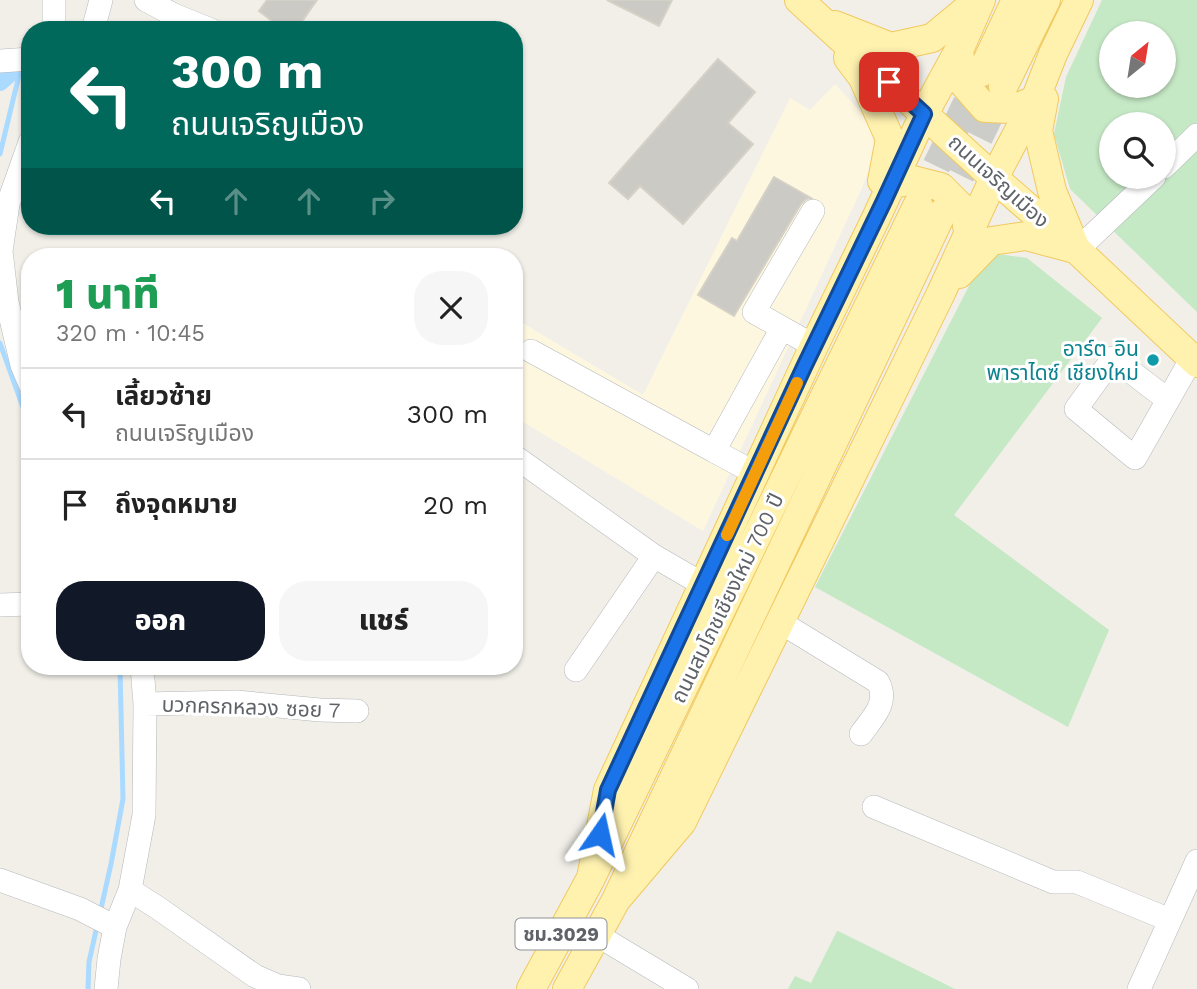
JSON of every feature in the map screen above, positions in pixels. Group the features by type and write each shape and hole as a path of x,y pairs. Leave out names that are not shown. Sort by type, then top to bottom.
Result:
{"main road":[{"path":"809,9 891,47 932,38 979,0"},
{"path":"591,878 608,790 924,114 959,50 979,0"},
{"path":"1016,0 992,80 1046,0"},
{"path":"616,900 682,822 941,293 994,178 1035,100 1079,0"},
{"path":"809,9 863,78 890,139 876,218"},
{"name":"ถนนเจริญเมือง","path":"809,9 1077,250 1194,361"},
{"path":"959,50 962,83 985,108 1013,109 1035,100"},
{"path":"1053,54 1038,131 1052,191 1077,250"},
{"path":"892,184 912,180 941,187 966,212 967,238"},
{"name":"ถนนสมโภชเชียงใหม่ 700 ปี","path":"531,989 591,878 930,209 616,900 567,989"},
{"path":"941,293 991,241 1026,236 1077,250"}],"street":[{"path":"54,0 54,21"},
{"path":"95,21 101,0"},
{"path":"146,0 189,21"},
{"path":"0,61 21,60"},
{"path":"1176,155 1197,135"},
{"path":"21,167 8,204 1,251 7,303 21,361"},
{"path":"1077,250 1141,189"},
{"path":"813,211 754,312 814,346"},
{"path":"714,451 782,328"},
{"path":"531,351 755,473"},
{"path":"1168,400 1113,358 1076,409 1135,458 1194,361"},
{"path":"523,462 654,556 704,585"},
{"path":"576,670 654,556"},
{"path":"0,605 21,604"},
{"path":"780,622 878,682 883,701 861,734"},
{"path":"106,989 116,927 130,890 144,815 143,675"},
{"name":"บวกครกหลวง ซอย 7","path":"145,704 236,702 356,711"},
{"path":"874,807 1053,882 1077,882 1170,920"},
{"path":"1144,987 1197,861"},
{"path":"0,880 80,909 116,927"},
{"path":"130,890 255,976 278,986 299,989"},
{"path":"597,935 687,989"}],"shaded area":[{"path":"835,84 871,123 875,154 862,188 703,531 523,422 523,323 643,395 790,98 810,110"}],"green space":[{"path":"1102,0 1197,0 1197,312 1070,189 1054,134 1066,77"},
{"path":"997,254 1027,258 1102,318 954,515 1109,630 1068,727 815,587 972,280"},
{"path":"837,931 955,989 788,989 795,976 811,983"}],"building":[{"path":"267,0 317,0 302,21 272,21 259,11"},
{"path":"607,0 672,0 659,26"},
{"path":"718,59 755,92 728,123 753,144 683,224 640,186 628,199 609,183"},
{"path":"774,177 811,198 801,204 734,316 698,295 732,238 737,241"}],"waterway":[{"path":"0,82 21,64"},
{"path":"0,154 21,67"},
{"path":"0,343 21,402"},
{"path":"100,913 123,799 120,675"},
{"path":"88,989 89,962 97,926"}],"tunnel":[{"path":"918,204 981,74"},
{"path":"942,213 1002,90"}],"slow traffic":[{"path":"727,535 797,383"}],"place":[{"name":"อาร์ต อิน พาราไดซ์ เชียงใหม่","path":"1153,360"}],"route":[{"path":"600,834 608,790 924,114 889,82"}]}
